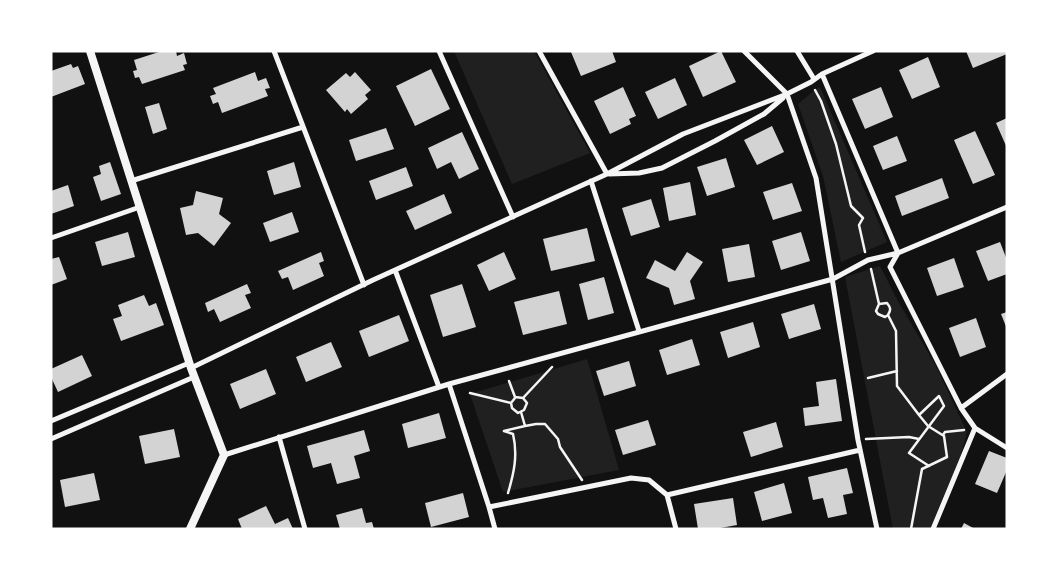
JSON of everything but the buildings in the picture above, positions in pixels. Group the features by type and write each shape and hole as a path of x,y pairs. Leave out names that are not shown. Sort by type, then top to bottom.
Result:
{"main road":[{"path":"90,51 190,366 224,455 190,529"}],"street":[{"path":"274,51 364,285"},
{"path":"439,51 513,217"},
{"path":"539,51 607,174"},
{"path":"744,51 787,94 816,178 860,450 876,529"},
{"path":"797,51 812,81"},
{"path":"51,421 190,366 395,270 591,182 683,134 787,94 822,74 873,51"},
{"path":"822,74 898,253"},
{"path":"607,174 639,173 662,168 764,114 787,94"},
{"path":"131,181 303,127"},
{"path":"591,182 639,331"},
{"path":"51,238 140,207"},
{"path":"224,455 449,384 833,279 868,260 898,253 1007,207"},
{"path":"898,253 890,267 960,408 975,428 1007,448"},
{"path":"395,270 439,387"},
{"path":"960,408 1007,374"},
{"path":"51,438 194,377"},
{"path":"449,384 495,529"},
{"path":"933,529 975,428"},
{"path":"279,438 305,529"},
{"path":"667,495 860,450"},
{"path":"489,507 631,478 649,480 667,495 676,529"}],"path":[{"path":"812,81 836,144 851,206 863,218 859,225 862,244"},
{"path":"872,271 879,304 876,311 885,317 891,312 887,304 879,304"},
{"path":"888,315 896,331 897,386 928,426 943,435 947,456 922,469 911,529"},
{"path":"523,398 552,367"},
{"path":"868,378 897,371"},
{"path":"509,381 515,397"},
{"path":"470,393 511,403"},
{"path":"920,416 939,396 944,406 909,453 929,466"},
{"path":"515,397 523,398 527,403 521,412"},
{"path":"511,403 515,397"},
{"path":"511,403 512,408 518,413 521,412"},
{"path":"521,412 525,426"},
{"path":"506,503 514,473 516,448 513,434 504,431 525,426 545,424 558,439 560,447 586,487"},
{"path":"943,435 945,432 963,430"},
{"path":"879,438 908,436 919,439"}],"shaded area":[{"path":"454,51 534,51 590,153 512,184"},
{"path":"820,87 887,242 841,262 823,176 798,104"},
{"path":"880,266 899,303 935,364 967,432 960,458 930,529 893,529 845,277"},
{"path":"587,359 619,470 503,492 470,394"}]}
